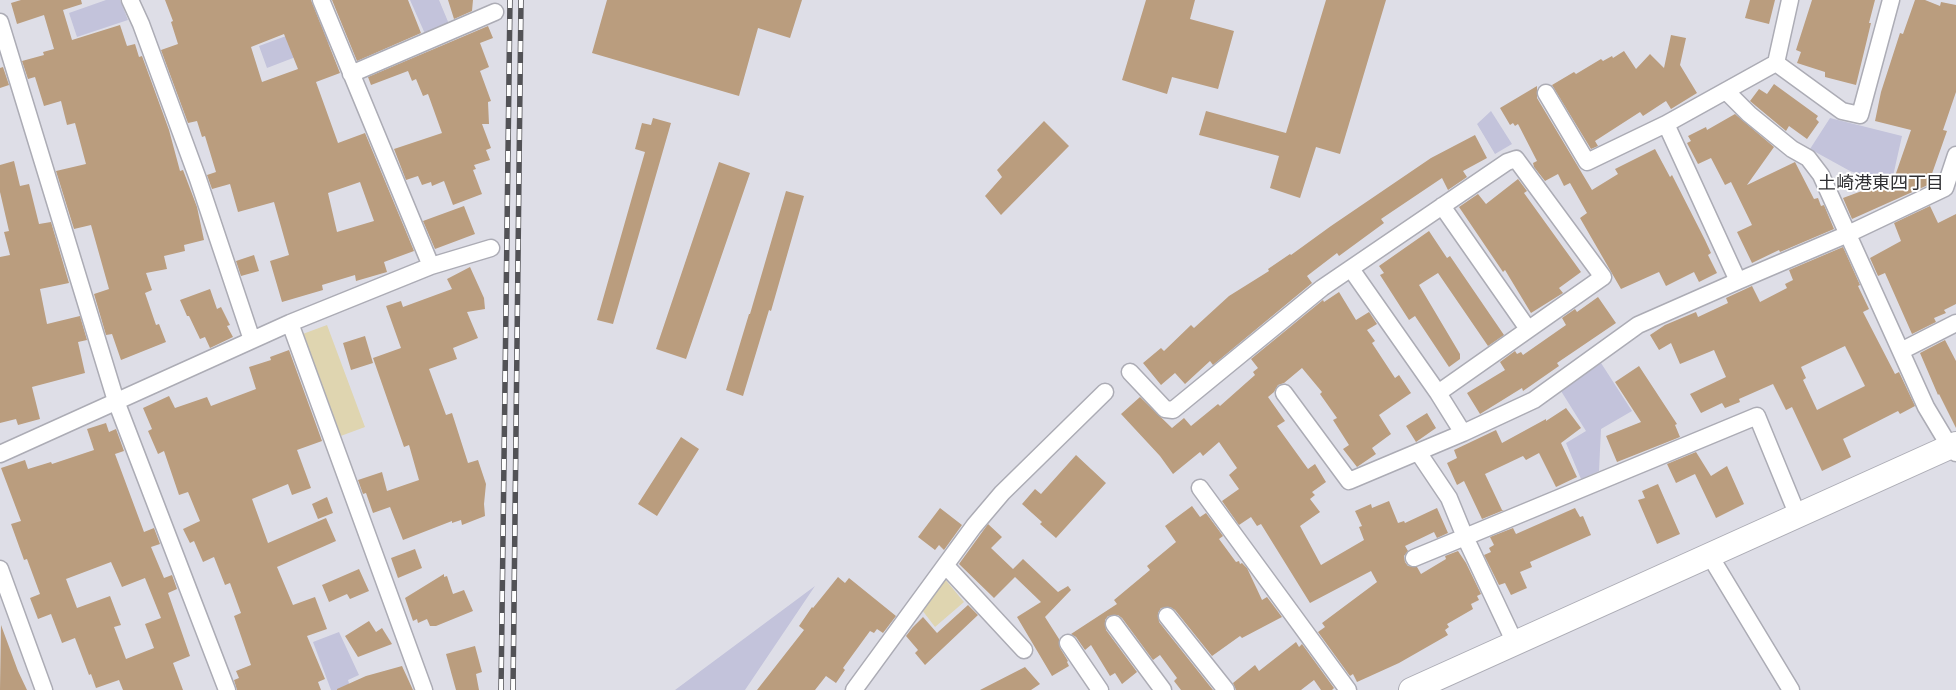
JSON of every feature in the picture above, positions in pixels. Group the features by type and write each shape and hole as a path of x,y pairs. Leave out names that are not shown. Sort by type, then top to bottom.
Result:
{"street":[{"path":"130,0 141,24 198,179 252,340"},
{"path":"321,0 431,266"},
{"path":"1546,92 1587,162 1666,124 1776,63 1790,0"},
{"path":"1776,63 1842,112 1860,115 1891,0"},
{"path":"351,74 495,12"},
{"path":"0,22 116,401 226,690"},
{"path":"1421,688 1515,643 1954,448 1926,407 1821,175 1808,158 1792,149 1756,120 1726,91"},
{"path":"1666,124 1738,281"},
{"path":"1284,393 1349,481 1463,433 1534,400 1638,324 1848,234 1945,188 1956,155"},
{"path":"1130,372 1165,409 1173,410 1322,288 1507,162 1516,159 1603,277 1438,392"},
{"path":"1442,206 1528,329"},
{"path":"0,454 290,323 431,266 491,248"},
{"path":"1351,269 1438,392 1463,433"},
{"path":"290,323 424,690"},
{"path":"1901,351 1956,323"},
{"path":"854,690 974,526 1002,493 1105,392"},
{"path":"1414,558 1757,416 1798,516"},
{"path":"1418,452 1449,498 1465,538 1515,643"},
{"path":"1200,488 1348,690"},
{"path":"1710,556 1791,690"},
{"path":"946,566 1024,650"},
{"path":"0,569 6,603 44,690"},
{"path":"1167,616 1226,690"},
{"path":"1114,624 1164,690"},
{"path":"1068,643 1100,690"}],"shaded area":[{"path":"106,0 120,0 128,20 77,37 69,13"},
{"path":"410,0 439,0 449,24 426,36"},
{"path":"324,22 332,43 267,68 259,46"},
{"path":"1491,111 1512,144 1495,154 1477,124"},
{"path":"1830,118 1902,136 1891,185 1850,171 1810,149"},
{"path":"1601,363 1632,411 1601,429 1599,471 1581,479 1566,443 1586,431 1561,391"},
{"path":"815,586 745,690 675,690"},
{"path":"339,632 359,675 348,680 351,690 331,690 313,642"}],"sand":[{"path":"327,325 365,427 338,437 300,335"},
{"path":"944,578 964,602 935,627 922,610"}],"building":[{"path":"21,0 81,0 82,4 63,10 72,40 120,25 127,46 135,44 139,57 142,56 169,130 180,171 183,170 197,207 204,240 184,245 185,251 164,256 167,269 146,273 152,290 145,293 156,325 159,324 166,342 121,360 112,334 106,335 94,294 109,289 91,225 74,229 56,171 86,164 75,123 67,125 61,101 44,106 35,77 28,79 22,61 44,55 43,52 54,49 44,15 17,24 11,3"},
{"path":"165,0 311,0 340,73 316,82 338,143 365,133 414,251 384,262 387,272 356,281 355,275 322,285 323,290 282,302 270,261 289,255 274,202 238,212 230,184 212,189 207,175 216,172 205,136 202,137 197,121 188,123 161,50 178,44 171,22 173,21","holes":["284,34 298,69 262,82 251,47","360,182 374,221 337,232 328,193"]},
{"path":"332,0 408,0 421,33 357,61"},
{"path":"448,0 473,0 472,11 454,19"},
{"path":"607,0 802,0 790,38 758,28 739,96 592,53"},
{"path":"1146,0 1195,0 1190,19 1234,31 1218,89 1172,77 1167,94 1122,80"},
{"path":"1326,0 1386,0 1340,154 1316,147 1300,198 1270,188 1279,156 1199,135 1206,111 1286,133"},
{"path":"1750,0 1775,0 1769,24 1745,18"},
{"path":"1812,0 1875,0 1856,85 1825,77 1825,72 1797,63 1801,52 1796,50"},
{"path":"1915,0 1925,0 1940,6 1941,2 1956,5 1956,92 1943,130 1947,131 1928,185 1852,219 1843,198 1894,179 1911,130 1875,121 1881,92 1900,33 1903,34"},
{"path":"488,26 493,38 480,43 489,67 480,71 491,101 488,102 489,124 482,124 491,148 486,150 490,160 474,165 476,169 473,170 482,194 453,205 444,181 432,186 431,182 422,185 418,176 406,180 394,149 442,133 428,94 423,96 416,79 412,81 408,71 371,85 368,77"},
{"path":"1671,35 1686,38 1680,65 1697,93 1671,109 1666,101 1643,116 1640,112 1595,141 1598,146 1591,149 1552,85 1574,72 1576,74 1601,59 1603,61 1612,56 1613,58 1624,51 1636,69 1650,54 1664,68"},
{"path":"3,67 9,85 0,88 0,68"},
{"path":"1774,84 1818,116 1816,119 1819,122 1807,139 1789,126 1786,131 1750,101 1759,89 1767,94"},
{"path":"1537,86 1537,98 1592,190 1618,174 1615,169 1655,149 1670,177 1672,175 1705,240 1711,253 1708,255 1717,273 1699,282 1694,272 1666,286 1659,272 1621,289 1580,218 1587,213 1570,183 1564,186 1558,174 1545,181 1534,167 1533,163 1537,161 1518,124 1515,126 1513,123 1510,125 1500,108"},
{"path":"1735,114 1774,147 1747,185 1795,162 1814,199 1818,198 1821,206 1824,205 1834,229 1780,252 1779,250 1752,263 1737,232 1752,225 1731,182 1725,185 1711,158 1698,164 1687,143 1691,141 1688,136 1706,127 1707,130"},
{"path":"653,118 671,123 613,324 597,320 645,152 635,149 642,123 651,125"},
{"path":"1044,121 1069,146 1001,215 985,196 1002,177 997,170"},
{"path":"1475,135 1487,158 1463,171 1467,177 1448,190 1442,178 1381,219 1384,223 1339,256 1337,253 1307,276 1312,283 1213,365 1210,361 1185,384 1175,373 1161,385 1143,363 1161,348 1164,351 1191,325 1194,328 1229,296 1269,271 1268,269 1431,158"},
{"path":"14,161 20,186 29,184 39,224 51,222 69,283 40,289 47,324 80,316 87,340 78,342 85,373 32,387 40,419 18,425 16,419 0,423 0,257 10,255 4,232 9,231 0,192 0,165"},
{"path":"719,162 750,173 686,359 656,349"},
{"path":"1518,179 1527,191 1524,193 1581,272 1559,288 1563,293 1531,313 1505,270 1503,272 1459,207 1478,194 1486,204"},
{"path":"786,191 804,196 771,311 769,310 743,396 726,390"},
{"path":"464,206 475,234 435,249 423,221"},
{"path":"1930,206 1938,223 1956,214 1956,304 1944,310 1946,313 1934,318 1936,322 1912,334 1885,273 1878,276 1870,258 1901,241 1894,223"},
{"path":"1429,231 1447,258 1450,256 1504,335 1488,346 1438,273 1419,285 1460,354 1460,359 1449,367 1415,316 1409,320 1380,275 1384,273 1379,266"},
{"path":"1843,247 1869,309 1863,312 1895,374 1899,372 1915,406 1900,414 1898,411 1843,439 1851,457 1822,471 1792,407 1786,410 1773,384 1739,399 1740,402 1725,408 1722,403 1701,413 1690,394 1726,377 1714,350 1680,364 1671,343 1659,350 1650,335 1665,325 1696,312 1698,317 1728,303 1726,298 1752,286 1760,302 1787,288 1785,284 1793,280 1789,270","holes":["1845,346 1865,386 1817,410 1803,380 1806,378 1801,367"]},
{"path":"254,255 259,271 241,276 236,261"},
{"path":"470,267 484,298 485,309 467,312 478,338 453,348 457,359 429,369 446,415 452,413 468,463 478,460 486,484 485,516 462,525 461,520 452,523 452,521 403,540 390,507 373,513 366,493 363,494 358,480 382,472 387,491 419,480 409,445 404,447 373,358 401,348 386,306 401,301 403,307 452,289 447,279"},
{"path":"210,289 217,309 221,307 230,325 227,326 233,337 210,348 205,337 200,339 180,300"},
{"path":"1339,292 1356,320 1369,312 1377,324 1367,330 1375,341 1372,343 1395,378 1399,375 1411,393 1379,415 1391,434 1372,448 1376,454 1357,467 1343,449 1349,445 1333,420 1337,418 1320,394 1322,392 1302,368 1284,383 1278,385 1268,397 1285,421 1277,426 1308,469 1315,464 1326,482 1312,492 1315,495 1310,499 1320,512 1300,526 1321,565 1364,540 1359,527 1362,526 1355,511 1371,504 1372,508 1389,501 1398,523 1404,521 1405,523 1437,508 1448,533 1437,538 1434,532 1405,546 1408,551 1404,556 1405,562 1408,566 1417,567 1421,574 1446,559 1445,556 1458,551 1481,594 1477,596 1479,600 1471,604 1473,609 1447,624 1449,627 1445,630 1448,635 1399,663 1357,682 1353,674 1350,676 1318,632 1325,627 1322,623 1377,582 1371,571 1310,603 1261,524 1257,526 1251,517 1239,525 1222,501 1239,489 1229,475 1237,468 1219,442 1203,456 1200,452 1173,474 1160,456 1121,414 1140,397 1172,428 1184,418 1191,426 1218,404 1220,406 1255,375 1253,372 1258,368 1251,359 1323,300 1324,302"},
{"path":"1598,297 1616,323 1557,363 1559,366 1523,391 1522,388 1480,414 1467,393 1505,370 1500,362 1515,351 1517,354 1521,352 1523,355 1566,325 1562,318 1575,309 1577,312"},
{"path":"365,336 373,363 351,370 343,343"},
{"path":"1945,340 1956,361 1956,428 1938,395 1920,353"},
{"path":"289,350 322,441 297,450 311,488 292,495 288,484 252,499 268,543 326,518 336,541 277,567 293,605 315,597 327,629 307,636 325,679 318,682 321,690 237,690 234,680 239,678 236,671 251,665 234,616 241,613 230,583 225,585 214,557 203,562 194,541 190,543 183,529 200,521 188,492 179,495 164,451 158,454 148,431 152,429 143,408 169,396 175,408 207,397 211,406 256,389 249,367 271,360 270,357"},
{"path":"1639,366 1677,424 1675,425 1680,437 1617,462 1606,436 1641,422 1615,382"},
{"path":"1566,408 1581,428 1561,443 1577,477 1556,487 1539,453 1526,460 1523,456 1485,474 1502,510 1504,510 1482,519 1464,481 1457,485 1447,463 1457,458 1454,450 1496,430 1502,443 1546,419 1546,421"},
{"path":"1427,413 1436,428 1416,442 1406,426"},
{"path":"106,423 109,432 116,429 124,451 115,454 144,532 154,528 160,544 151,547 164,578 172,575 177,589 168,593 190,656 173,663 183,690 123,690 119,680 96,688 75,638 62,643 51,614 38,619 30,598 40,594 27,559 24,560 11,524 21,521 1,468 25,460 28,469 51,462 52,464 94,450 87,429","holes":["111,562 122,587 145,578 161,618 145,624 154,648 126,659 114,627 121,625 110,596 77,608 66,579"]},
{"path":"681,437 699,449 657,516 638,504"},
{"path":"1696,452 1711,476 1727,466 1744,504 1716,518 1695,474 1676,483 1667,464"},
{"path":"1076,455 1106,483 1056,538 1022,504 1035,489 1041,494"},
{"path":"1658,484 1680,534 1657,544 1638,500 1645,498 1642,491"},
{"path":"327,497 333,513 318,519 312,504"},
{"path":"1192,506 1200,517 1206,513 1223,536 1219,539 1236,562 1239,561 1240,564 1242,563 1247,568 1262,600 1267,597 1282,617 1242,638 1240,636 1212,656 1175,610 1170,607 1161,608 1158,613 1159,622 1213,690 1181,690 1174,681 1177,678 1160,655 1153,660 1122,618 1118,615 1108,616 1105,620 1106,630 1137,672 1122,684 1115,673 1110,676 1091,645 1085,650 1076,637 1071,634 1117,604 1114,600 1150,570 1147,566 1176,542 1165,526"},
{"path":"940,508 962,525 944,550 939,545 935,550 918,537"},
{"path":"1575,508 1580,517 1583,516 1591,535 1530,562 1532,567 1520,572 1527,588 1511,595 1505,583 1499,585 1484,555 1491,552 1489,548 1494,545 1490,537 1513,528 1516,534"},
{"path":"988,524 1002,537 991,548 1013,569 1023,559 1058,592 1068,586 1071,590 1045,617 1059,639 1060,648 1069,666 1052,676 1017,617 1041,602 1015,577 994,598 959,564"},
{"path":"415,549 422,568 398,578 391,558"},
{"path":"359,569 369,591 350,599 347,594 329,602 322,585"},
{"path":"444,574 444,577 447,576 453,594 464,590 473,611 436,626 430,626 427,619 418,623 417,619 413,621 405,598"},
{"path":"838,577 845,583 849,578 896,616 883,633 877,629 874,633 870,631 843,668 845,670 836,683 826,676 815,690 757,690 804,630 799,626 812,607"},
{"path":"968,605 978,615 925,665 915,653 918,650 906,636 923,617 937,633"},
{"path":"369,621 376,632 382,628 392,644 358,657 345,636"},
{"path":"1,625 18,671 27,690 0,690"},
{"path":"1296,642 1299,647 1302,644 1334,688 1332,690 1321,690 1314,680 1301,690 1236,690 1233,683 1255,665 1259,671"},
{"path":"475,646 482,672 476,674 479,690 456,690 446,654"},
{"path":"402,666 413,690 337,690 366,676"},
{"path":"1025,667 1040,684 1031,690 980,690"}],"railway":[{"path":"501,690 510,0"},
{"path":"513,690 521,0"}],"district":[{"name":"土崎港東四丁目","path":"1881,184"}]}
